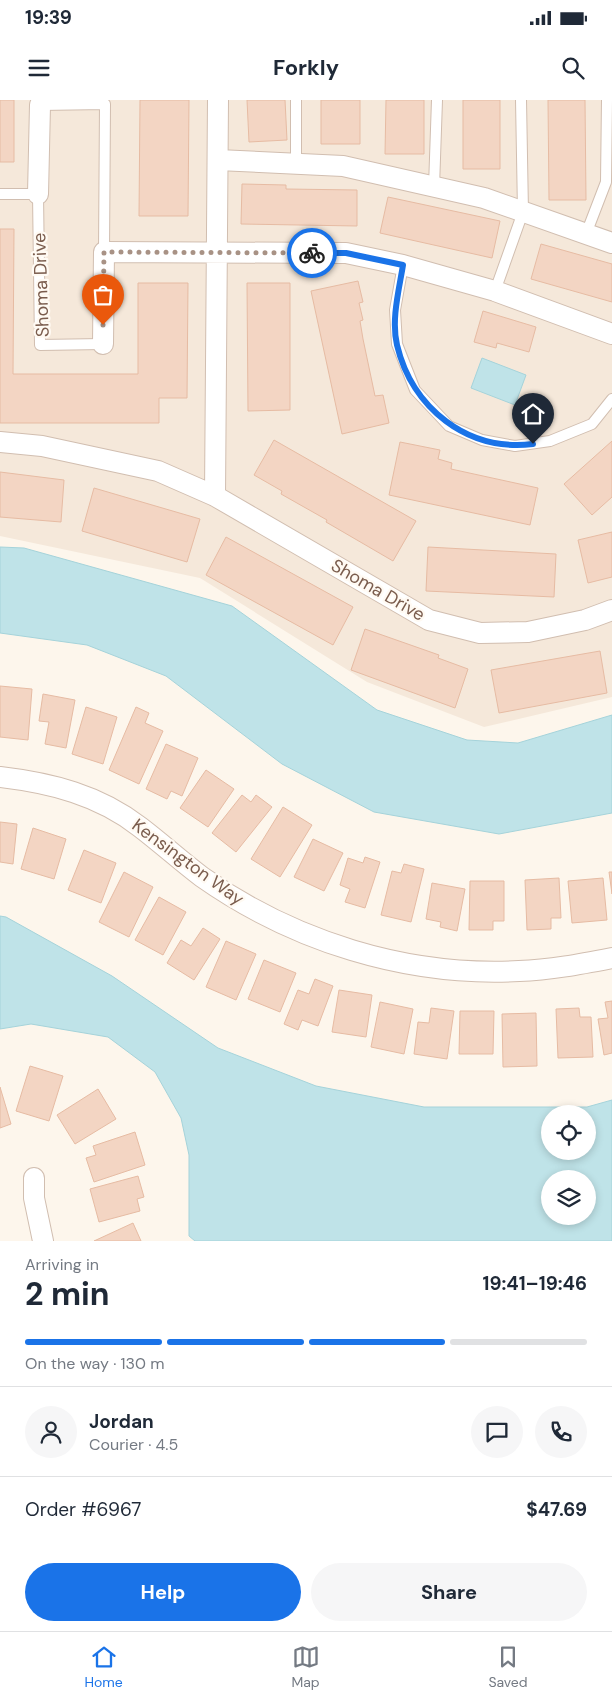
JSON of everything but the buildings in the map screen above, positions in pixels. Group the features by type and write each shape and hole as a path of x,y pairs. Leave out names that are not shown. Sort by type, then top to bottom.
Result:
{"street":[{"path":"215,496 218,100"},
{"name":"Shoma Drive","path":"38,194 40,105"},
{"path":"218,160 343,166 484,198 612,244"},
{"path":"104,252 346,253 403,265 495,292 612,334"},
{"name":"Shoma Drive","path":"102,344 104,252"},
{"name":"Shoma Drive","path":"0,442 42,446 158,471 215,496 429,620 480,633 528,632 585,620 612,610"},
{"name":"Kensington Way","path":"0,777 52,785 83,794 112,808 139,826 201,876 242,902 302,932 375,957 422,966 470,971 508,971 566,967 612,958"},
{"path":"34,1178 34,1198 43,1241"}],"lane":[{"path":"296,100 296,165"},
{"path":"434,186 437,100"},
{"path":"495,292 523,212 521,100"},
{"path":"586,234 606,182 606,100"},
{"name":"Shoma Drive","path":"40,105 106,104 104,252"},
{"path":"0,194 38,194"},
{"name":"Shoma Drive","path":"38,194 40,345 102,344"},
{"path":"403,265 396,310 397,344 415,390 449,426 482,440 515,446 550,441 592,424 612,399"}],"shaded area":[{"path":"0,100 612,100 612,697 484,727 367,682 200,578 0,536"}],"water":[{"path":"482,358 526,375 515,405 471,388"},
{"path":"0,547 24,548 232,606 377,710 467,740 518,743 612,715 612,813 499,834 374,812 282,764 166,676 87,645 0,633"},
{"path":"0,916 6,917 112,976 218,1048 316,1086 424,1107 541,1107 541,1160 596,1160 596,1105 594,1105 612,1100 612,1241 195,1241 189,1236 189,1155 181,1118 155,1072 108,1037 31,1024 0,1029"}],"way so far":[{"path":"103,325 104,252 312,253"}],"route":[{"path":"312,253 346,253 403,265 396,310 397,344 415,390 449,426 482,440 515,446 533,444"}]}
